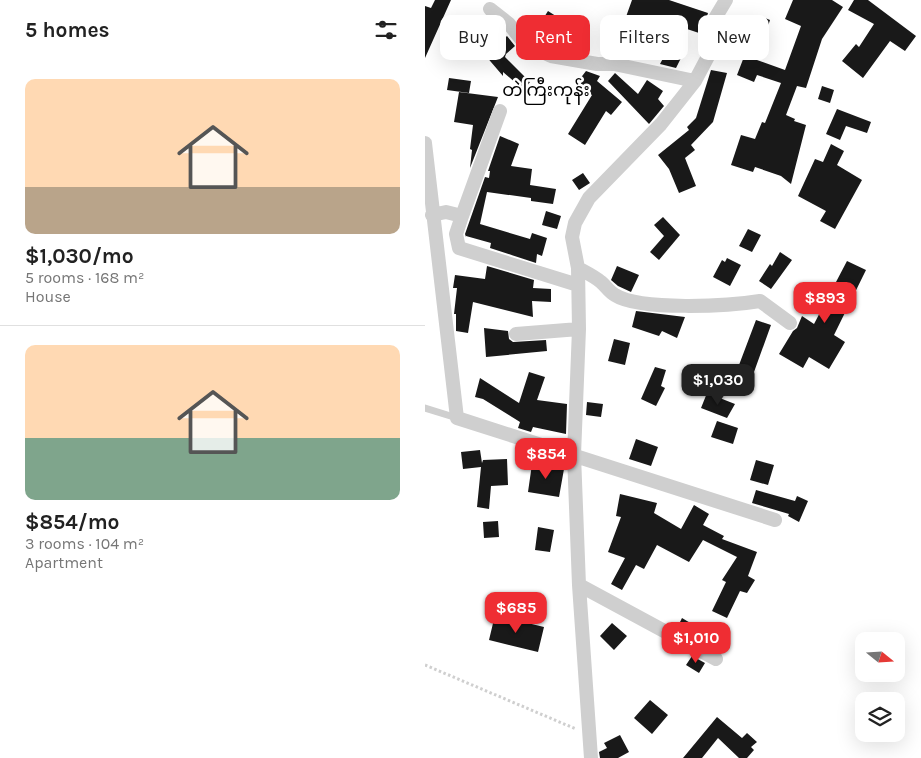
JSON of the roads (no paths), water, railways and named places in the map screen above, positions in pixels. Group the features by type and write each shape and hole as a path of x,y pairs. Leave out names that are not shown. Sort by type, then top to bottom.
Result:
{"street":[{"path":"591,758 591,736 579,585 574,455 579,329 578,268 572,237 581,210 589,198 661,124 695,82 713,47 713,20 726,0"},
{"path":"490,9 509,24 525,44 551,56 597,64 614,64 695,82"},
{"path":"500,111 456,234 459,248 578,285"},
{"path":"425,143 457,418 775,520"},
{"path":"432,215 446,212 462,216"},
{"path":"578,268 600,281 615,296 670,306 691,304 716,307 760,301 790,323"},
{"path":"515,334 579,329"},
{"path":"579,585 716,659"}],"lane":[{"path":"425,408 457,418"}],"district":[{"name":"တဲကြီးကုန်း","path":"546,90"}]}
